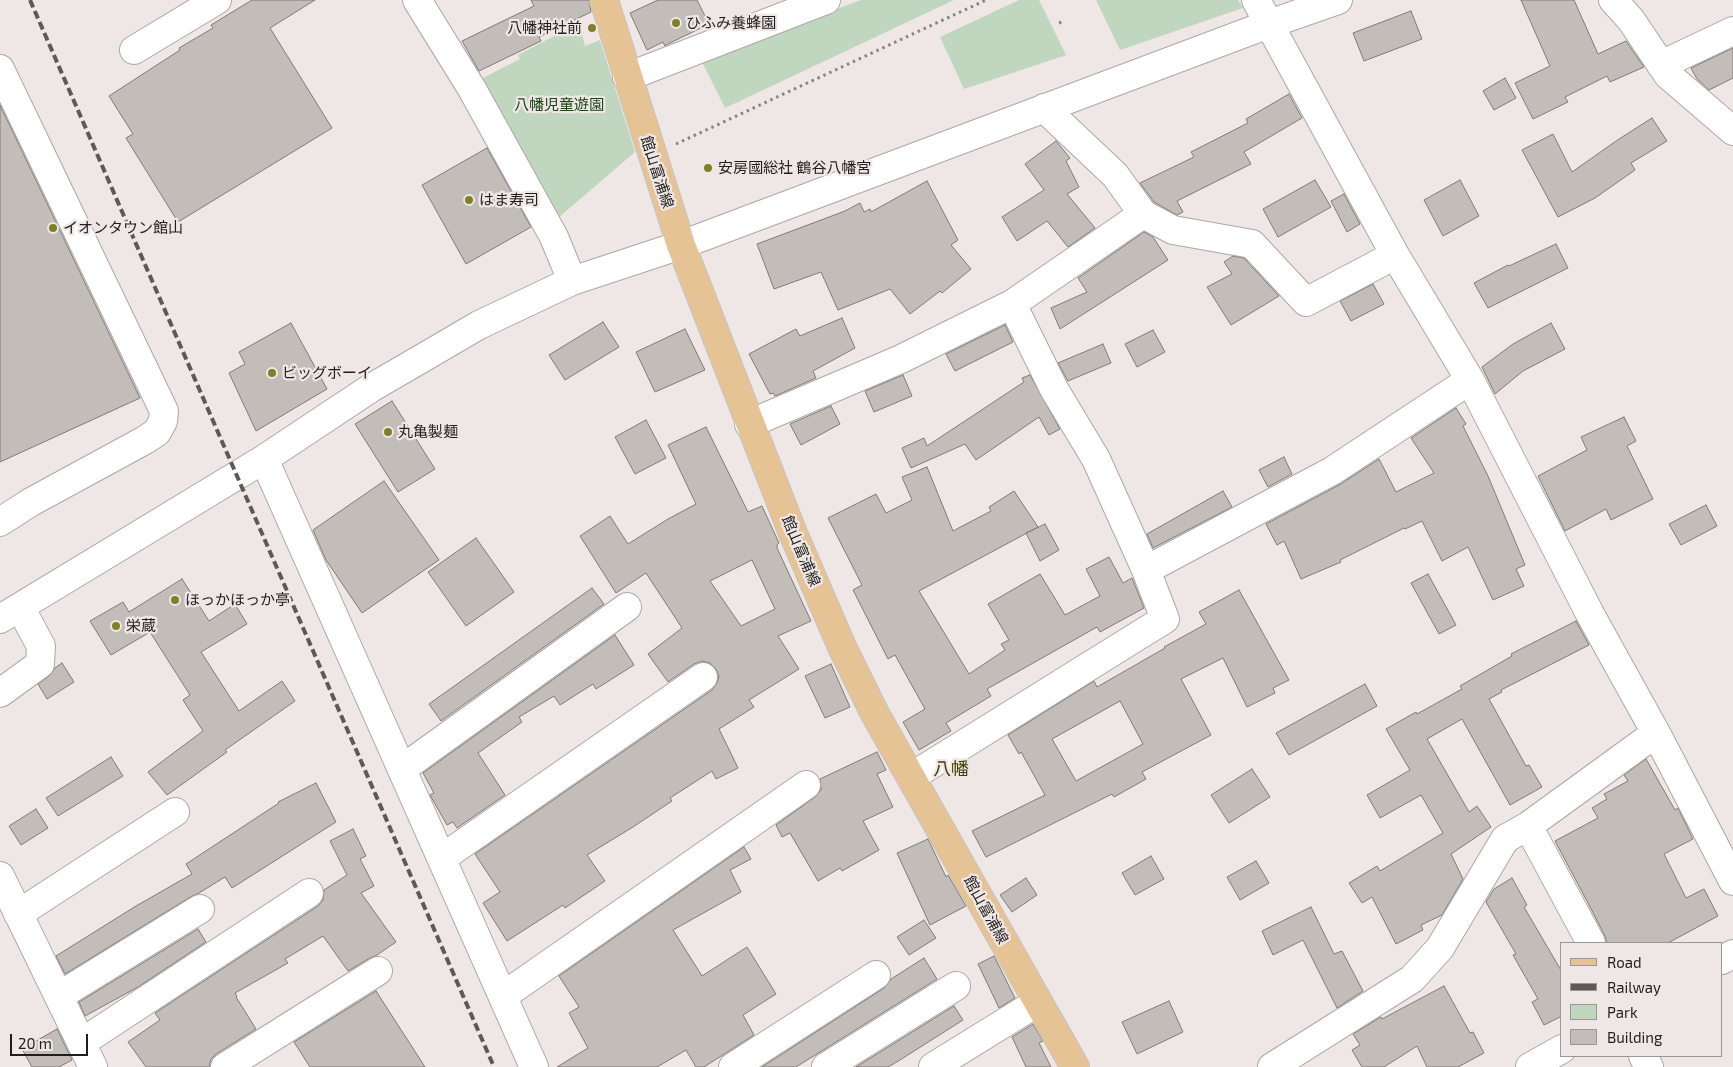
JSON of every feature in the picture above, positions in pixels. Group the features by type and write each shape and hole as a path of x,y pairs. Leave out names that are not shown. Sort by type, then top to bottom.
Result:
{"main road":[{"name":"館山富浦線","path":"604,0 680,246 792,531 842,647 875,714 1075,1067"}],"street":[{"path":"134,50 217,0"},
{"path":"417,0 472,89 542,215 554,237 572,281"},
{"path":"627,77 826,0"},
{"path":"1256,0 1395,255 1470,380 1590,614 1656,733 1733,881"},
{"path":"0,692 40,664 41,646 10,613 264,459 371,388 478,325 572,281 680,246 1044,108 1338,0"},
{"path":"1612,0 1631,20 1668,75 1733,131"},
{"path":"1661,65 1733,31"},
{"path":"0,69 164,411 163,421 157,432 31,502 0,522"},
{"path":"1044,108 1115,175 1143,214 1173,230 1252,244 1306,302 1395,255"},
{"path":"749,424 901,359 1012,304 1143,214"},
{"path":"911,777 1165,620 1146,570 1096,459 1054,389 1012,304"},
{"path":"1146,570 1332,472 1470,380"},
{"path":"264,459 534,1067"},
{"path":"402,769 627,608"},
{"path":"442,858 703,677"},
{"path":"1272,1067 1412,979 1440,948 1505,839 1528,826 1656,733"},
{"path":"502,996 806,785"},
{"path":"18,914 175,812"},
{"path":"1528,826 1589,942"},
{"path":"0,876 93,1067"},
{"path":"81,1043 309,893"},
{"path":"59,996 200,909"},
{"path":"225,1067 378,971"},
{"path":"733,1067 876,975"},
{"path":"826,1067 956,986"},
{"path":"933,1067 1038,1002"},
{"path":"1530,1067 1560,1050"}],"path":[{"path":"652,155 986,0"},
{"path":"1059,23 1064,21"}],"green space":[{"path":"861,0 954,0 725,108 701,60"},
{"path":"1019,0 1039,0 1066,55 964,89 940,37"},
{"path":"1096,0 1238,0 1243,8 1120,50"},
{"name":"八幡児童遊園","path":"579,23 585,46 600,40 635,152 558,218 477,81 520,59 518,55"}],"building":[{"path":"252,0 315,0 270,28 332,128 178,222 126,138 133,134 109,96 180,50 179,48 213,28 211,25"},
{"path":"531,0 589,0 591,12 539,37 541,41 479,71 462,41 534,6"},
{"path":"658,0 697,0 709,24 665,46 663,42 647,50 630,13"},
{"path":"1521,0 1574,0 1598,54 1626,41 1644,67 1610,82 1607,76 1565,97 1568,102 1533,119 1515,83 1550,66"},
{"path":"1411,11 1422,39 1364,61 1353,33"},
{"path":"1733,48 1733,78 1709,90 1697,79 1691,68"},
{"path":"1505,78 1516,98 1494,110 1483,91"},
{"path":"1289,94 1302,118 1244,152 1251,164 1177,201 1183,212 1177,215 1154,202 1140,183 1194,157 1191,152 1248,123 1246,119"},
{"path":"0,105 140,398 0,462"},
{"path":"1652,118 1667,141 1631,163 1635,170 1595,198 1558,217 1522,150 1553,134 1572,172"},
{"path":"1056,141 1070,158 1066,161 1079,187 1067,194 1095,228 1068,247 1047,221 1017,241 1002,217 1044,190 1025,164"},
{"path":"487,148 531,227 466,264 422,185"},
{"path":"1315,180 1331,207 1278,237 1263,209"},
{"path":"1460,180 1479,216 1443,236 1424,200"},
{"path":"927,181 958,240 951,245 971,269 942,293 940,291 910,314 890,289 838,310 821,272 774,289 757,244 845,211 860,203 864,212 870,209 871,212"},
{"path":"1344,194 1360,224 1347,232 1331,201"},
{"path":"1144,232 1153,237 1168,260 1060,329 1051,308 1087,292 1078,278"},
{"path":"1556,244 1568,268 1488,308 1474,283 1508,265"},
{"path":"1233,256 1244,258 1279,296 1231,325 1207,287 1232,274 1224,262"},
{"path":"1373,284 1384,304 1351,321 1340,301"},
{"path":"842,318 855,348 813,371 816,378 775,396 773,393 770,394 749,354 796,329 800,336"},
{"path":"603,322 619,347 565,380 549,355"},
{"path":"291,323 327,389 256,431 229,373 245,364 239,352"},
{"path":"1551,323 1565,349 1523,371 1495,394 1482,367 1513,344"},
{"path":"1005,325 1013,342 955,371 946,354"},
{"path":"685,329 705,370 655,392 636,352"},
{"path":"1153,330 1165,352 1137,367 1125,344"},
{"path":"1103,344 1111,363 1068,381 1058,363"},
{"path":"903,375 912,396 874,412 865,391"},
{"path":"1030,375 1060,429 1049,435 1039,417 976,460 965,444 911,468 902,448 924,438 927,446 1024,382 1022,378"},
{"path":"392,401 435,469 398,492 355,424"},
{"path":"831,406 840,424 801,445 790,424"},
{"path":"1456,408 1466,424 1463,426 1488,476 1525,565 1516,569 1524,586 1493,600 1468,547 1442,561 1422,521 1340,560 1341,562 1301,579 1284,541 1277,545 1266,524 1339,485 1379,459 1396,492 1434,473 1411,438"},
{"path":"1624,417 1636,441 1627,446 1653,499 1611,520 1606,509 1565,531 1538,476 1587,450 1581,437"},
{"path":"646,420 666,458 635,474 615,437"},
{"path":"706,427 748,512 762,506 779,543 777,548 811,621 778,636 799,669 749,700 754,707 719,729 738,768 716,779 712,771 670,798 672,801 587,855 605,881 565,908 563,905 507,941 483,903 500,892 475,854 712,690 717,683 719,676 716,669 710,663 702,661 694,664 668,682 648,654 682,628 646,573 616,593 580,536 610,516 628,544 696,504 668,445","holes":["752,560 775,609 741,626 710,581"]},
{"path":"1284,457 1292,474 1268,487 1259,470"},
{"path":"927,467 953,531 991,511 989,507 1014,491 1038,527 919,591 969,674 1005,650 1001,644 1009,640 988,604 1040,574 1065,615 1100,596 1086,569 1109,557 1123,583 1132,578 1144,608 1100,632 1097,627 987,689 991,696 946,723 951,731 919,750 903,722 925,709 895,655 888,659 853,590 862,585 828,518 876,494 886,513 912,500 902,477"},
{"path":"384,481 439,560 362,613 326,560 313,530"},
{"path":"1223,491 1232,507 1153,548 1147,534"},
{"path":"1706,505 1717,526 1681,545 1669,524"},
{"path":"1045,524 1059,550 1040,561 1026,533"},
{"path":"476,538 514,592 466,626 428,572"},
{"path":"1428,574 1456,625 1439,634 1411,583"},
{"path":"182,579 209,621 235,604 247,624 201,652 239,711 282,681 295,701 225,750 227,752 167,795 148,772 203,731 183,700 190,695 150,632 111,655 90,621 123,602 129,612"},
{"path":"592,588 604,604 441,721 429,704"},
{"path":"1239,590 1289,680 1273,688 1275,693 1247,707 1223,658 1181,679 1211,735 1142,772 1146,779 1114,797 1112,794 986,857 972,831 1045,795 1021,752 1019,754 1008,735 1094,681 1097,687 1206,624 1199,612","holes":["1120,701 1143,744 1076,781 1052,739"]},
{"path":"1576,621 1589,645 1501,690 1502,692 1489,699 1526,766 1529,765 1542,787 1510,805 1462,719 1427,739 1469,812 1477,806 1491,827 1451,854 1463,879 1442,915 1421,925 1423,930 1396,944 1372,897 1362,903 1349,883 1377,866 1380,871 1443,833 1421,795 1380,818 1367,795 1410,770 1386,729 1462,689 1460,686 1512,656 1511,654"},
{"path":"615,635 634,665 596,689 593,684 560,705 554,696 519,717 522,722 478,753 505,795 457,828 453,822 447,825 430,795 434,793 423,773"},
{"path":"62,663 74,682 47,699 38,684"},
{"path":"831,664 850,707 825,718 805,676"},
{"path":"1365,684 1377,706 1289,755 1276,733"},
{"path":"877,752 886,770 877,774 893,807 863,821 879,850 842,871 840,868 818,881 790,833 782,837 776,825 815,797 821,790 820,779"},
{"path":"111,757 123,776 58,816 46,798"},
{"path":"1646,759 1675,810 1678,808 1693,839 1664,854 1686,898 1704,889 1718,916 1670,942 1607,942 1555,841 1598,818 1592,808 1607,799 1604,794 1628,781 1624,775"},
{"path":"1252,769 1270,797 1229,823 1211,795"},
{"path":"316,783 336,822 232,888 225,877 65,974 56,956 136,906 192,874 186,864 278,802"},
{"path":"36,809 48,828 21,845 9,826"},
{"path":"353,829 366,856 360,859 374,886 361,893 396,942 348,971 323,936 285,959 288,963 235,993 256,1029 216,1054 211,1059 209,1067 146,1067 128,1042 160,1020 155,1013 318,906 323,900 324,890 347,875 330,841"},
{"path":"928,839 946,877 948,875 966,906 930,925 897,853"},
{"path":"744,847 751,859 730,870 741,892 673,930 702,976 747,947 776,994 743,1015 754,1035 704,1067 696,1067 686,1050 657,1067 557,1067 588,1048 569,1013 579,1007 559,976"},
{"path":"1151,856 1164,879 1135,895 1122,873"},
{"path":"1256,861 1269,883 1240,900 1227,877"},
{"path":"1026,878 1037,895 1012,912 1000,895"},
{"path":"1512,878 1527,905 1524,907 1560,969 1560,1017 1544,1025 1532,1002 1538,999 1513,955 1516,954 1486,902 1494,889"},
{"path":"1311,907 1334,954 1342,951 1363,991 1337,1008 1303,940 1273,955 1262,931"},
{"path":"924,920 936,938 909,955 897,937"},
{"path":"198,929 206,942 138,987 85,1016 79,1002"},
{"path":"994,956 1015,998 999,1008 978,964"},
{"path":"924,958 937,979 796,1067 762,1067 884,988 891,979"},
{"path":"1444,986 1470,1033 1473,1032 1484,1053 1458,1067 1427,1067 1417,1046 1384,1067 1362,1067 1352,1050 1360,1045 1353,1034 1381,1017 1382,1019"},
{"path":"376,991 425,1067 310,1067 294,1042"},
{"path":"1169,1001 1183,1032 1137,1054 1122,1022"},
{"path":"954,1006 963,1020 900,1060 888,1067 856,1067"},
{"path":"1033,1024 1043,1041 1039,1043 1051,1067 1026,1067 1012,1037"},
{"path":"57,1029 72,1060 59,1067 32,1067 22,1049"}],"railway":[{"path":"30,0 494,1067"}],"place":[{"name":"ひふみ養蜂園","path":"676,23"},
{"name":"八幡神社前","path":"592,28"},
{"name":"安房國総社 鶴谷八幡宮","path":"708,168"},
{"name":"はま寿司","path":"469,200"},
{"name":"イオンタウン館山","path":"53,228"},
{"name":"ビッグボーイ","path":"272,373"},
{"name":"丸亀製麺","path":"388,432"},
{"name":"ほっかほっか亭","path":"175,600"},
{"name":"栄蔵","path":"116,626"}],"district":[{"name":"八幡","path":"951,769"}]}
